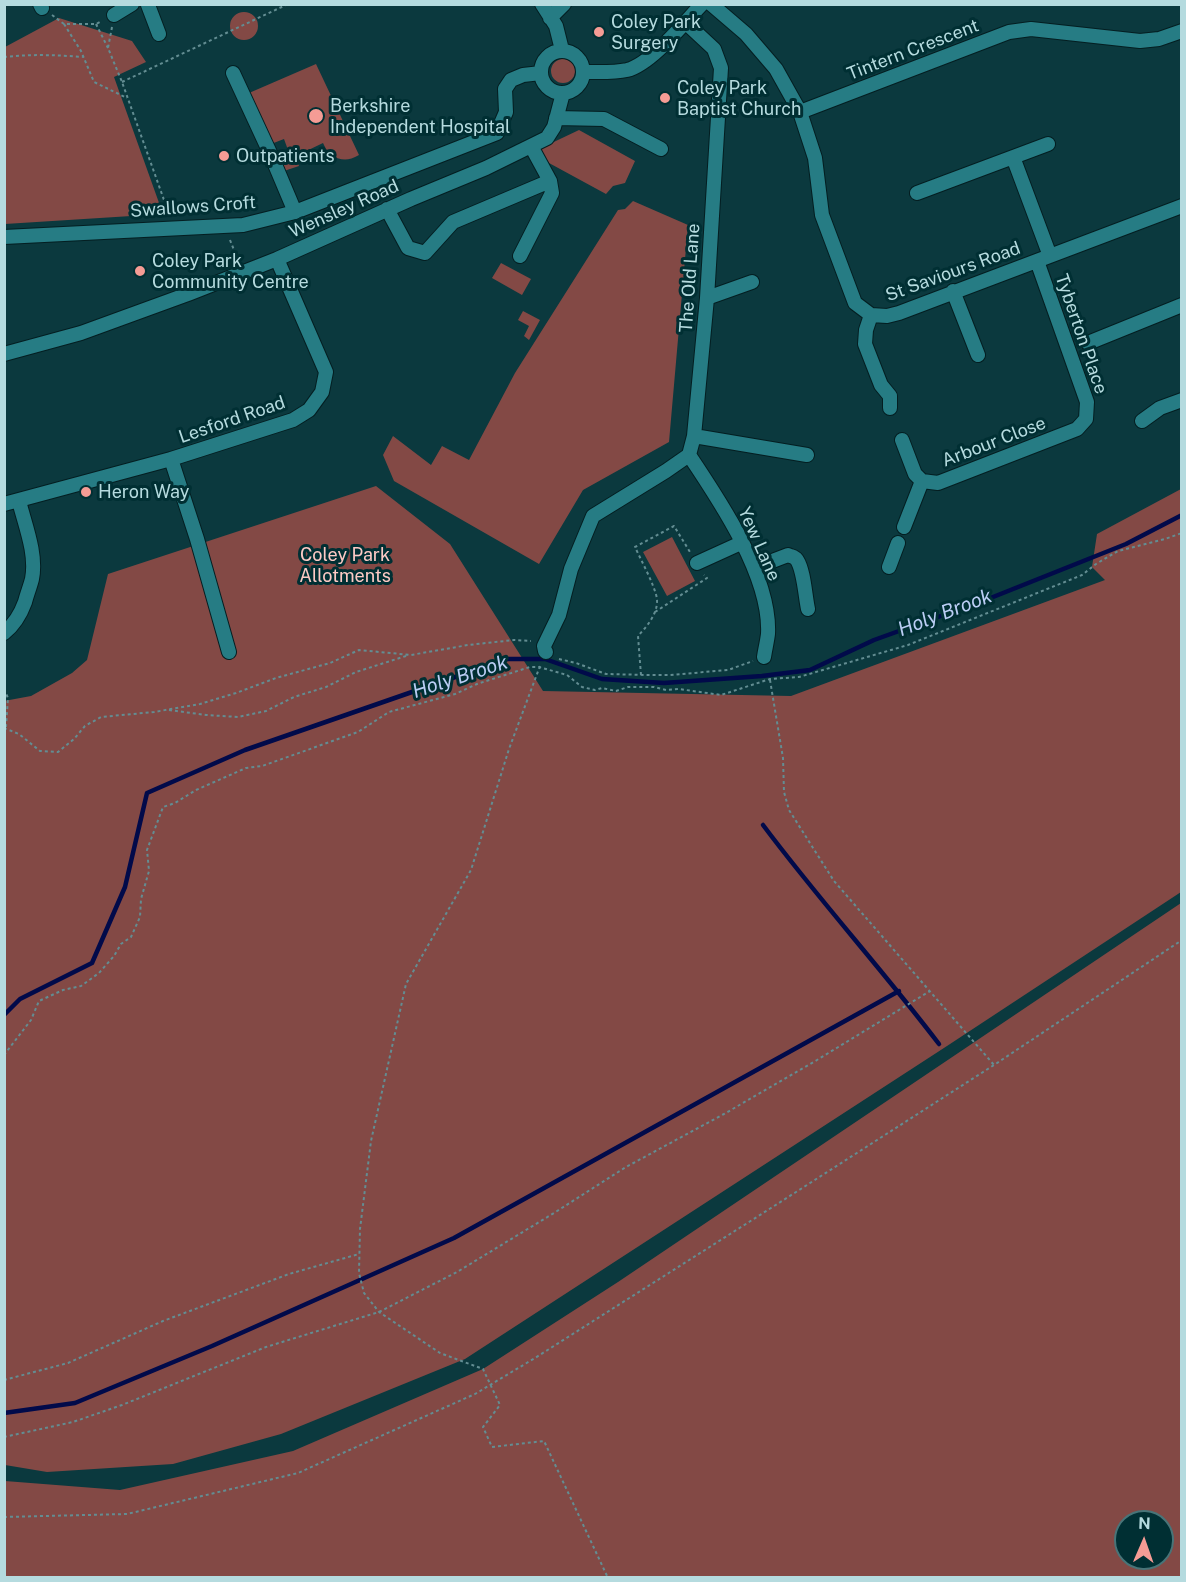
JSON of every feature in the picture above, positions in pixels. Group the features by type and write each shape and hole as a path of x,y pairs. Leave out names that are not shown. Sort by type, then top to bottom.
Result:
{"street":[{"path":"114,15 132,4"},
{"path":"138,4 148,5 159,34"},
{"path":"542,4 555,26 562,50"},
{"path":"550,18 564,4"},
{"path":"584,72 627,70 642,64 702,4"},
{"name":"St Saviours Road","path":"711,4 746,34 776,69 800,112 815,158 822,215 855,303 871,315 899,314 953,291 1182,206"},
{"name":"The Old Lane","path":"685,22 714,49 721,68 707,298 694,436 689,455"},
{"name":"Tintern Crescent","path":"800,112 1009,32 1031,29 1140,41 1159,39 1182,31"},
{"path":"562,50 576,55 582,63 584,72 583,79 575,89 563,93 550,90 545,85 541,73 541,66 549,55 562,50"},
{"path":"233,73 295,212"},
{"name":"Swallows Croft","path":"4,237 243,225 295,212 497,133 506,112 505,89 511,80 523,75 541,73"},
{"name":"Wensley Road","path":"4,354 81,333 277,259 387,209 486,168 547,138 554,128 563,93"},
{"path":"556,118 604,119 661,149"},
{"path":"917,193 1048,144"},
{"path":"520,256 552,193 549,181 531,146"},
{"name":"Tyberton Place","path":"1013,157 1088,402 1086,419"},
{"path":"387,209 408,248 425,253 453,222 549,181"},
{"name":"Lesford Road","path":"4,504 171,459 293,420 309,410 322,392 326,372 277,259"},
{"path":"707,298 752,282"},
{"path":"953,291 978,355"},
{"path":"1088,343 1182,306"},
{"path":"871,315 866,330 865,344 881,385 890,396 890,408"},
{"path":"1142,421 1160,408 1182,399"},
{"name":"Arbour Close","path":"902,440 915,474 922,481 938,483 1077,429 1086,419"},
{"path":"694,436 807,454"},
{"path":"545,650 559,615 571,569 593,516 689,455"},
{"name":"Yew Lane","path":"689,455 721,503 754,568 766,615 768,635 764,657"},
{"path":"171,459 229,652"},
{"path":"904,527 922,481"},
{"path":"4,633 10,629 22,610 32,578 30,542 19,501"},
{"path":"697,563 741,543"},
{"path":"889,567 898,543"},
{"path":"754,568 788,555 796,559 801,572 808,609"}],"path":[{"path":"122,82 288,4"},
{"path":"41,6 64,24 84,57 94,82 128,99"},
{"path":"64,24 96,24 114,15"},
{"path":"108,48 114,15"},
{"path":"96,24 122,82 174,228"},
{"path":"4,57 55,54 84,57"},
{"path":"225,226 243,272"},
{"path":"641,675 638,636 649,624 655,612 657,600 635,547 674,526 706,579 655,612"},
{"path":"4,1055 31,1020 39,1001 63,990 81,986 99,973 121,944 131,937 140,917 141,899 148,871 147,850 163,807 175,803 196,790 246,768 262,766 358,732 389,712 455,694 477,684 530,667 539,667 567,675 582,687 595,690 602,688 616,691 623,688 648,687 721,695 770,679 799,677 908,645 1082,575 1118,551 1182,533"},
{"path":"166,710 238,717 266,711 294,697 326,687 356,672 411,655 514,640 528,640 553,657 606,674 670,675 728,670 764,657"},
{"path":"4,688 8,698 5,728 19,734 40,751 58,752 85,726 101,717 200,704 276,678 330,663 360,650 411,655"},
{"path":"539,667 509,749 471,870 405,984 371,1141 360,1229 359,1273 364,1293 379,1312 440,1353 483,1369 500,1405 483,1426 492,1447 544,1441 608,1578"},
{"path":"770,679 783,758 784,792 789,810 834,881 994,1065"},
{"path":"4,1517 127,1514 297,1473 475,1394 536,1358 772,1208 1182,940"},
{"path":"4,1437 73,1422 122,1405 266,1347 379,1312 457,1272 626,1167 789,1076 930,991"},
{"path":"4,1380 68,1363 163,1321 289,1274 360,1254"}],"green space":[{"path":"244,12 254,16 258,26 254,36 244,40 234,36 230,26 234,16"},
{"path":"59,18 132,41 146,62 114,77 163,214 5,224 5,47"},
{"path":"563,59 572,62 575,71 572,80 563,83 554,80 551,71 554,62"},
{"path":"316,64 359,155 344,160 337,158 329,155 323,143 296,156 299,166 284,171 276,156 288,150 284,139 271,144 249,93"},
{"path":"579,130 635,161 625,183 613,186 606,194 549,163 539,149"},
{"path":"633,201 688,225 669,442 583,490 539,564 394,481 383,455 393,436 431,465 442,446 469,460 515,373 618,210 625,209"},
{"path":"501,263 531,279 522,295 492,278"},
{"path":"523,311 540,320 529,340 524,336 529,326 518,320"},
{"name":"Coley Park Allotments","path":"376,486 450,544 543,691 791,696 1105,580 1092,567 1097,534 1181,489 1181,892 465,1359 281,1434 173,1464 47,1472 5,1465 4,701 31,696 72,673 87,660 108,574"},
{"path":"672,537 695,581 667,596 643,552"},
{"path":"1181,903 1181,1577 5,1577 5,1481 120,1490 293,1451 483,1369 618,1282"}],"waterway":[{"name":"Holy Brook","path":"4,1015 20,999 92,963 125,887 147,793 245,750 507,659 545,659 602,679 664,683 810,670 874,640 988,599 1126,544 1182,515"},
{"path":"763,825 939,1044"},
{"path":"4,1413 75,1403 212,1346 454,1238 899,991"}],"place":[{"name":"Coley Park Surgery","path":"599,32"},
{"name":"Coley Park Baptist Church","path":"665,98"},
{"name":"Berkshire Independent Hospital","path":"316,116"},
{"name":"Outpatients","path":"224,156"},
{"name":"Coley Park Community Centre","path":"140,271"},
{"name":"Heron Way","path":"86,492"}]}
